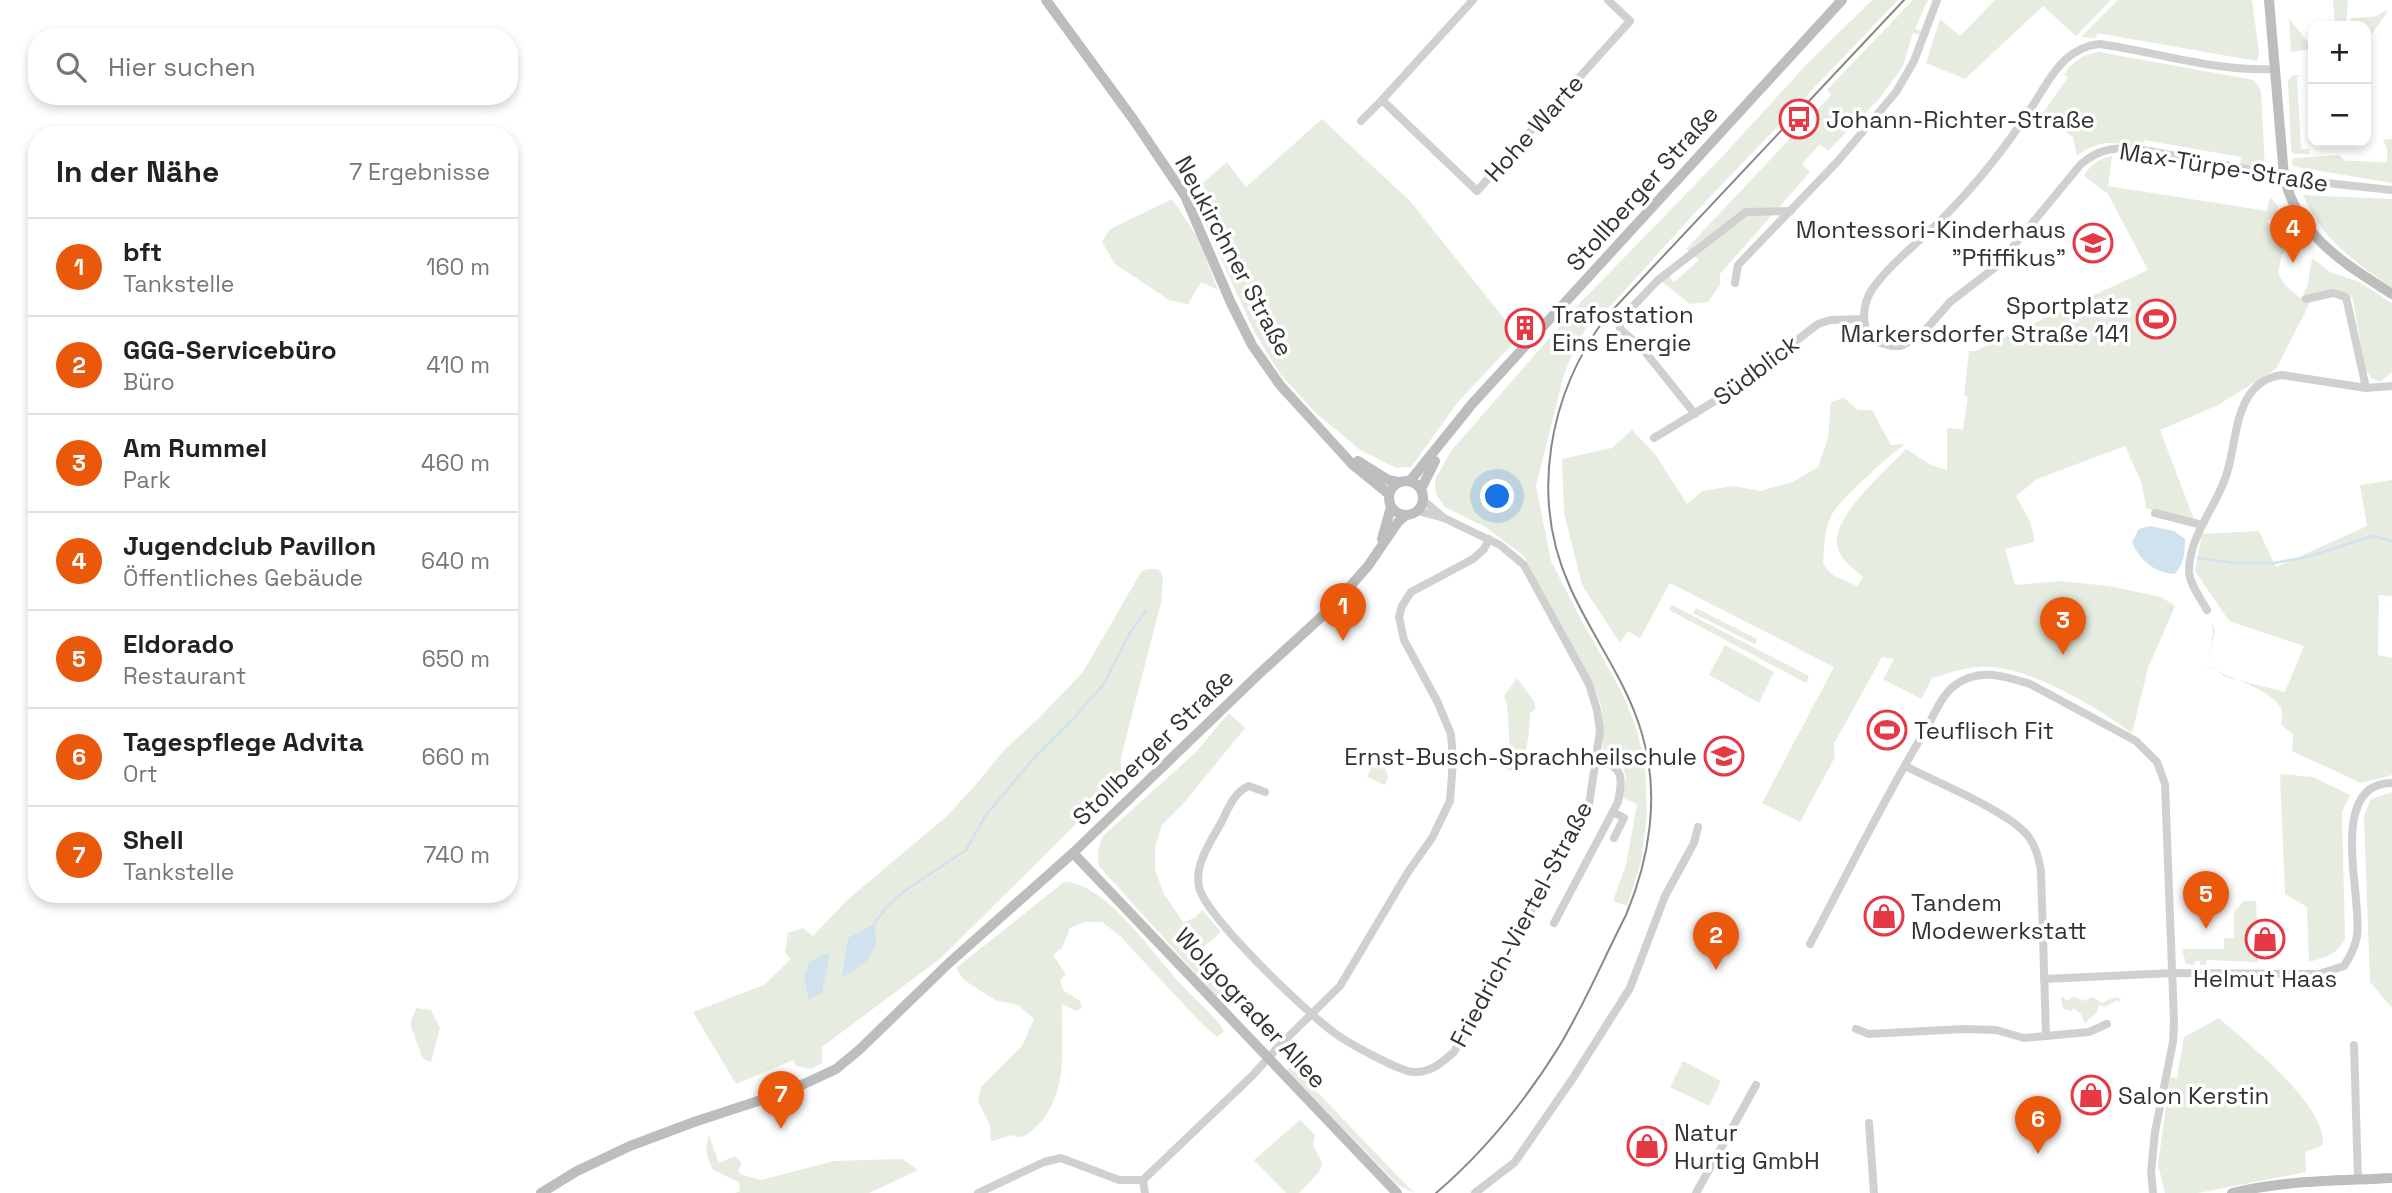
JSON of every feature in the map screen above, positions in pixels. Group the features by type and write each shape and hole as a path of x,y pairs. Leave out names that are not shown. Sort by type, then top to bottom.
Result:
{"main road":[{"name":"Neukirchner Straße","path":"1046,0 1133,118 1185,196 1221,283 1252,345 1279,385 1352,464 1389,494"},
{"name":"Stollberger Straße","path":"1410,481 1472,404 1842,0"},
{"path":"2269,0 2284,176 2292,202 2325,248 2392,294"},
{"name":"Stollberger Straße","path":"1421,500 1447,437"},
{"name":"Neukirchner Straße","path":"1346,456 1388,480 1398,482"},
{"path":"1410,481 1421,500 1405,516 1391,507 1389,494 1398,482 1410,481"},
{"name":"Stollberger Straße","path":"1378,552 1391,507"},
{"name":"Stollberger Straße","path":"541,1193 577,1171 630,1146 792,1090 836,1069 949,963 1073,853 1329,609 1354,584 1405,516"},
{"name":"Wolgograder Allee","path":"1073,853 1397,1193"},
{"path":"2232,1193 2309,1181 2392,1178"}],"street":[{"path":"1360,121 1473,0"},
{"name":"Hohe Warte","path":"1382,100 1477,191 1630,21 1608,0"},
{"path":"1735,283 1738,265 1838,161 1896,92 1914,61 1937,0"},
{"path":"1864,319 1866,300 1873,288 1896,260 1939,223 1968,192 2008,142 2049,79 2071,53 2085,46 2099,44 2206,64 2275,69"},
{"name":"Max-Türpe-Straße","path":"1864,319 1866,328 1873,337 1891,346 1901,346 1922,334 1950,302 1997,266 2081,164 2104,149 2143,150 2284,176 2392,190"},
{"path":"1695,414 1642,348 1620,329 1620,320 1658,280 1746,212 1791,211"},
{"path":"2306,299 2333,293 2346,297 2366,388"},
{"name":"Südblick","path":"1654,438 1728,393 1818,324 1830,320 1864,319"},
{"path":"2207,610 2189,574 2191,556 2202,525 2226,477 2245,403 2260,382 2271,376 2282,375 2366,388 2392,386"},
{"name":"Friedrich-Viertel-Straße","path":"1265,792 1249,786 1238,792 1201,862 1198,885 1207,905 1228,930 1335,1034 1399,1069 1411,1072 1433,1070 1454,1052 1589,804 1600,730 1589,684 1524,565 1509,550 1444,518 1421,500"},
{"path":"2155,513 2202,525"},
{"path":"978,1193 1044,1162 1061,1158 1119,1180 1143,1180 1252,1076 1340,986 1408,872 1432,838 1450,801 1453,760 1451,734 1437,701 1404,640 1399,625 1402,606 1411,592 1473,559 1484,549 1489,539"},
{"path":"1810,944 1905,766 1952,687 1978,675 1996,674 2030,684 2136,741 2157,762 2165,784 2174,974 2173,1042 2155,1132 2151,1172 2153,1193"},
{"name":"Friedrich-Viertel-Straße","path":"1554,923 1618,802 1622,781 1619,771 1612,764 1597,758"},
{"path":"1905,766 2010,819 2029,836 2035,847 2041,871 2046,1036"},
{"path":"2044,979 2174,974 2319,974 2344,966 2354,949 2358,933 2353,846 2356,807 2366,792 2380,784 2392,783"},
{"path":"1613,812 1624,818 1614,838"},
{"path":"1475,1193 1515,1162 1630,988 1665,896 1694,843 1698,827"},
{"path":"1856,1029 1869,1034 1996,1030 2024,1038 2089,1032 2107,1024"},
{"path":"2354,1045 2358,1180"},
{"path":"1696,1193 1756,1085"},
{"path":"1869,1123 1874,1193"},
{"path":"1143,1180 1145,1193"}],"shaded area":[{"path":"1872,0 1898,0 1692,216 1597,321 1593,317 1564,374 1536,486 1551,561 1620,689 1635,724 1645,761 1647,815 1641,862 1627,906 1613,901 1626,865 1637,804 1623,798 1626,778 1622,762 1603,752 1602,709 1594,686 1524,556 1487,528 1445,507 1436,494 1435,480 1451,451 1580,303 1720,159 1808,63"},
{"path":"1913,0 1928,0 1915,29 1921,31 1920,35 1913,33 1903,66 1880,98 1828,151 1820,144 1802,164 1810,172 1720,274 1720,285 1708,302 1690,304 1661,281 1668,275 1674,282 1699,260 1686,249 1831,95 1827,90"},
{"path":"1995,0 2111,0 2076,36 2043,6 1965,79 1926,63 1940,19 1960,36"},
{"path":"2118,0 2252,0 2259,53 2257,61 2097,33 2096,38 2081,37"},
{"path":"2333,0 2348,0 2346,21 2335,21"},
{"path":"2388,11 2371,35 2371,21 2351,21 2351,18 2374,17"},
{"path":"2289,18 2308,43 2308,49 2291,52"},
{"path":"2099,52 2254,80 2261,91 2265,169 2240,165 2241,157 2144,140 2142,146 2101,144 2077,156 2073,137 2041,116 2068,77 2064,75 2071,66 2078,59"},
{"path":"2294,75 2303,76 2297,77 2301,149 2309,149 2309,154 2293,154 2291,150 2288,80"},
{"path":"1322,119 1410,201 1519,337 1458,402 1411,467 1396,468 1359,449 1315,412 1280,374 1255,333 1191,193 1227,162 1246,187"},
{"path":"2392,139 2392,183 2292,165 2295,158 2339,155 2345,161 2387,162 2387,148 2383,140"},
{"path":"2112,156 2108,186 2267,211 2270,197 2278,206 2277,214 2266,222 2270,224 2280,216 2296,240 2293,249 2282,254 2278,273 2285,285 2300,298 2304,296 2312,258 2330,272 2359,282 2392,303 2392,372 2380,382 2371,378 2365,369 2353,300 2349,294 2328,292 2308,302 2309,305 2276,369 2218,405 2160,430 2195,522 2146,508 2142,484 2125,446 2037,479 2016,496 2030,524 2034,542 2005,549 2015,585 2059,581 2109,586 2161,597 2175,606 2148,668 2132,733 2080,699 2039,679 1998,668 1968,668 1932,678 1921,699 1883,679 1894,659 1882,657 1834,744 1835,757 1800,822 1762,803 1834,667 1670,583 1640,638 1628,631 1620,643 1582,585 1564,513 1562,459 1612,448 1632,430 1655,454 1687,504 1702,491 1733,486 1760,491 1793,482 1818,467 1828,438 1831,402 1844,398 1858,410 1872,410 1891,445 1905,444 1865,478 1835,510 1829,522 1824,546 1823,565 1834,576 1857,586 1863,577 1843,559 1838,549 1838,532 1843,520 1863,494 1906,449 1931,465 1947,470 1947,428 1963,429 1968,397 1964,396 1969,351 1975,351 2148,270 2108,194 2084,176 2095,163"},
{"path":"2303,195 2392,199 2392,288 2340,248 2320,225"},
{"path":"1172,199 1198,238 1218,290 1201,282 1188,304 1169,300 1115,264 1102,242 1110,229"},
{"path":"2392,480 2392,596 2379,595 2378,655 2392,658 2392,775 2361,783 2292,751 2293,734 2281,725 2281,708 2276,701 2239,680 2285,692 2304,646 2229,621 2195,571 2202,534 2259,531 2276,567 2367,526 2360,485"},
{"path":"1147,569 1161,572 1161,603 1121,757 1121,779 941,958 822,1047 822,1063 811,1069 796,1066 793,1060 736,1084 693,1012 764,985 791,959 785,952 788,933 803,928 813,936 846,901 947,816 1004,750 1083,672 1141,572"},
{"path":"1672,605 1809,676 1806,683 1669,610"},
{"path":"1696,608 1757,639 1755,644 1693,613"},
{"path":"2212,622 2215,631 2208,661 2213,634"},
{"path":"1725,645 1774,672 1759,703 1709,675"},
{"path":"1517,678 1535,703 1535,709 1530,713 1526,750 1518,771 1507,770 1500,761 1500,751 1510,750 1507,703 1504,696"},
{"path":"1229,713 1245,728 1183,804 1162,825 1155,847 1155,870 1164,894 1183,922 1195,918 1202,910 1221,932 1192,957 1232,1001 1226,1007 1099,866 1098,854 1103,836 1196,752"},
{"path":"1378,752 1388,776 1385,785 1367,777"},
{"path":"2280,774 2313,777 2350,795 2342,812 2345,939 2334,952 2309,962 2307,907 2285,894"},
{"path":"2392,792 2392,1008 2370,982 2364,816 2371,799"},
{"path":"1064,882 1080,885 1112,906 1224,1031 1217,1037 1200,1022 1120,936 1102,922 1084,922 1070,928 1062,948 1053,955 1066,974 1060,980 1063,990 1080,1001 1082,1008 1076,1011 1062,1004 1061,1070 1054,1101 1046,1115 1027,1135 1011,1135 991,1142 990,1125 978,1101 981,1087 1022,1046 1034,1019 1018,1005 995,1000 964,980 956,968"},
{"path":"2244,901 2256,901 2258,962 2207,960 2206,965 2200,965 2200,961 2195,961 2195,965 2186,964 2182,949 2224,949 2224,938 2234,938 2234,912"},
{"path":"2062,996 2067,1001 2074,996 2083,1001 2092,997 2102,1003 2115,997 2121,999 2105,1007 2099,1005 2097,1012 2085,1023 2074,1008 2071,1011 2063,1009"},
{"path":"416,1008 431,1010 440,1028 431,1062 423,1059 410,1024"},
{"path":"2219,1018 2299,1094 2321,1129 2323,1145 2305,1152 2306,1172 2198,1193 2165,1193 2158,1164 2170,1077 2177,1078 2184,1037"},
{"path":"1683,1061 1721,1081 1709,1106 1670,1087"},
{"path":"1294,1068 1414,1193 1398,1185 1294,1078 1287,1070"},
{"path":"1300,1120 1315,1135 1313,1145 1322,1163 1320,1171 1299,1193 1286,1193 1254,1160"},
{"path":"709,1135 719,1163 735,1156 742,1164 738,1170 740,1174 761,1180 834,1161 902,1159 918,1170 869,1193 735,1193 740,1191 739,1182 713,1170 711,1166 706,1148"}],"water":[{"path":"2150,526 2174,531 2185,539 2183,558 2175,574 2155,568 2135,549 2132,542 2139,529"},
{"path":"874,924 875,944 870,957 842,978 848,938"},
{"path":"830,952 822,993 809,1000 804,977 809,962"}],"waterway":[{"path":"2198,558 2235,563 2274,563 2307,557 2373,536 2392,541"},
{"path":"874,924 903,892 966,850 986,815 1034,758 1103,685 1130,633 1146,610"}],"tram line":[{"path":"1436,1193 1504,1124 1560,1045 1626,915 1641,871 1650,826 1650,780 1636,715 1570,587 1557,553 1550,518 1548,482 1551,447 1571,379 1586,347 1606,317 1904,0"}],"place":[{"name":"Johann-Richter-Straße","path":"1799,119"},
{"name":"Montessori-Kinderhaus \"Pfiffikus\"","path":"2093,243"},
{"name":"Jugendclub Pavillon","path":"2293,263"},
{"name":"Sportplatz Markersdorfer Straße 141","path":"2156,319"},
{"name":"Trafostation Eins Energie","path":"1525,328"},
{"name":"bft","path":"1343,641"},
{"name":"Am Rummel","path":"2063,655"},
{"name":"Teuflisch Fit","path":"1887,730"},
{"name":"Ernst-Busch-Sprachheilschule","path":"1724,756"},
{"name":"Tandem Modewerkstatt","path":"1884,916"},
{"name":"Eldorado","path":"2206,929"},
{"name":"Helmut Haas","path":"2265,939"},
{"name":"GGG-Servicebüro","path":"1716,970"},
{"name":"Salon Kerstin","path":"2091,1095"},
{"name":"Shell","path":"781,1129"},
{"name":"Natur Hurtig GmbH","path":"1647,1146"},
{"name":"Tagespflege Advita","path":"2038,1154"}]}
